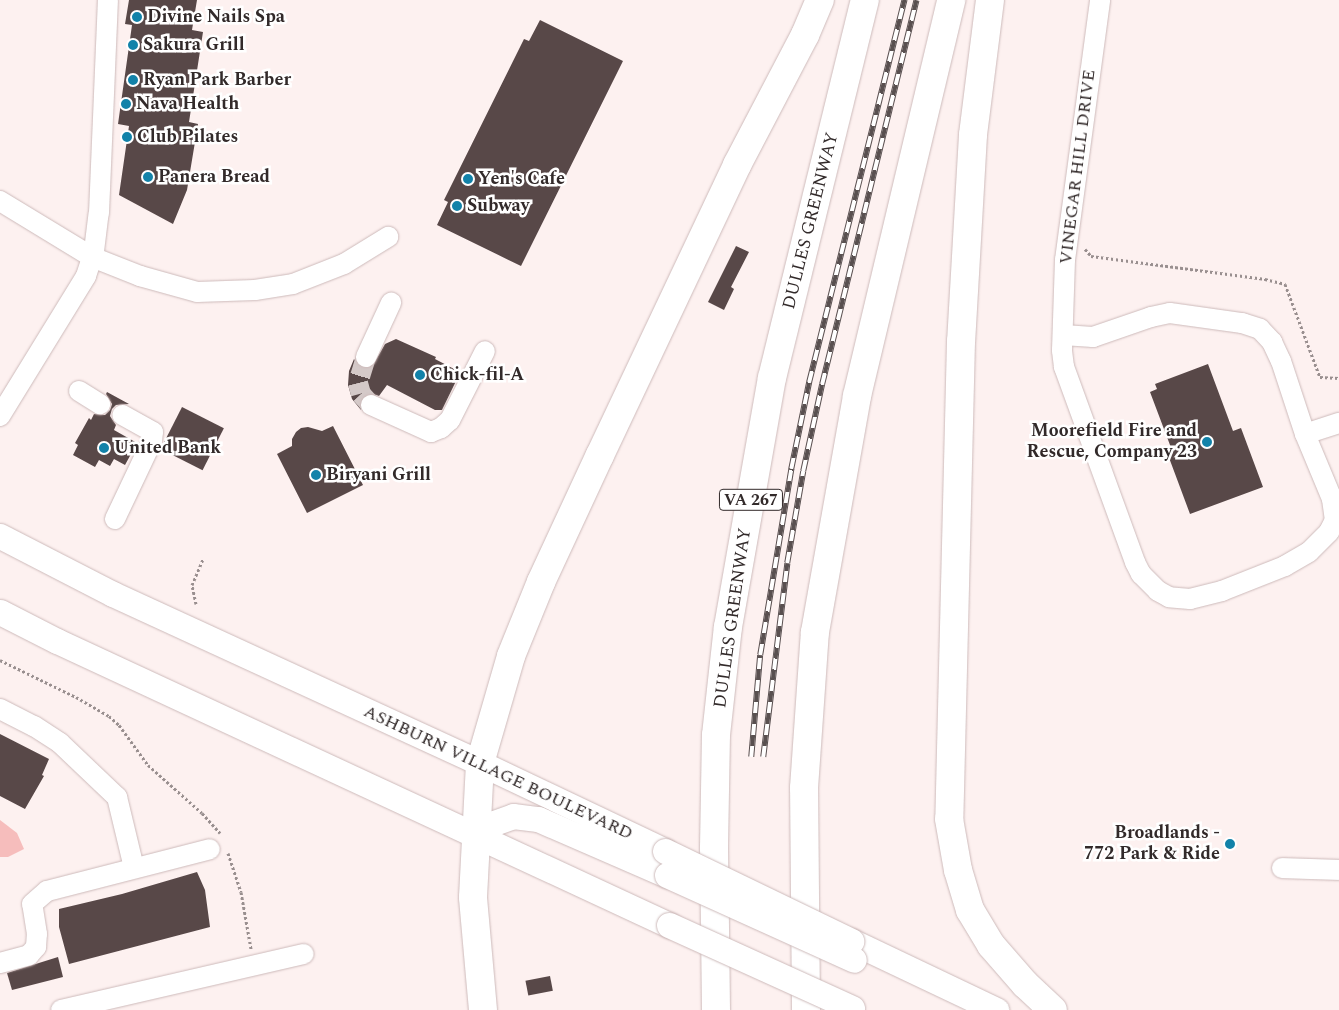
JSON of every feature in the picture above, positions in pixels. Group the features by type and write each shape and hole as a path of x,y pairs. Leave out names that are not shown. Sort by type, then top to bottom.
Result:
{"highway":[{"path":"482,1010 473,897 480,762 511,656 541,582 729,182 805,36 820,0"},
{"name":"DULLES GREENWAY","path":"716,1010 714,848 716,735 728,627 772,378 865,0"},
{"path":"806,1010 804,788 815,632 857,396 951,0"},
{"path":"990,0 973,135 962,322 948,819 958,870 970,910 991,945 1025,984 1053,1010"}],"main road":[{"name":"ASHBURN VILLAGE BOULEVARD","path":"0,536 113,594 480,762 666,863 853,950 995,1010"},
{"path":"0,612 56,641 854,1009"},
{"path":"476,836 494,823 512,816 538,819 666,863"}],"street":[{"path":"0,416 86,276 92,257 99,214 108,0"},
{"name":"VINEGAR HILL DRIVE","path":"1063,335 1093,337 1151,316 1170,312 1242,323 1260,329 1272,342 1281,360 1306,434 1332,499 1335,513 1333,526 1324,539 1309,552 1289,564 1222,591 1190,599 1169,597 1148,584 1135,562 1064,367 1063,335 1065,260 1100,0"},
{"path":"0,201 92,257 140,276 197,292 255,290 293,284 344,264 388,237"},
{"path":"366,358 391,303"},
{"path":"371,405 431,432 441,428 450,420 485,351"},
{"path":"79,391 100,404"},
{"path":"115,519 152,441 153,432 122,415"},
{"path":"1306,434 1339,423"},
{"path":"0,709 34,726 60,743 117,797 134,868"},
{"path":"0,963 29,955 36,947 38,934 32,904 38,896 47,891 219,846"},
{"path":"1282,868 1339,870"},
{"path":"61,1010 304,954"}],"path":[{"path":"1078,247 1084,248 1091,256 1265,279 1285,284 1320,377 1339,378"},
{"path":"196,604 192,585 203,559"},
{"path":"0,660 76,697 109,716 119,725 148,765 202,813 218,830 219,846 241,892 254,964"}],"shaded area":[{"path":"0,820 17,833 24,849 8,857 0,857"}],"building":[{"path":"129,0 197,0 192,30 203,32 189,122 198,124 187,190 173,224 119,195 129,126 118,124 132,25 125,24"},
{"path":"540,20 623,61 521,266 437,225 448,202 444,200 524,39 529,41"},
{"path":"736,246 749,252 731,287 734,289 724,310 708,302"},
{"name":"Chick-fil-A","path":"396,339 436,357 435,359 456,370 454,375 458,377 442,410 435,410 387,385 379,396 370,393 364,396 360,401 361,410 352,399 348,385 349,371 354,359 361,368 372,367 385,344"},
{"name":"Moorefield Fire and Rescue, Company 23","path":"1208,364 1233,431 1241,428 1263,487 1190,514 1168,455 1173,453 1150,392 1157,389 1155,384"},
{"path":"107,392 129,404 116,405 112,409 110,416 116,425 114,430 137,443 125,465 114,459 110,466 99,460 95,467 73,455 78,445 75,443 89,418 91,420 94,414 105,415 110,410 112,404 106,394"},
{"path":"182,407 224,428 203,470 161,449"},
{"path":"333,426 363,485 307,513 277,454 292,446 292,439 301,428 308,427 322,431"},
{"path":"0,734 49,759 42,775 44,776 25,809 0,796"},
{"path":"197,872 205,890 210,927 69,964 59,927 59,909 122,894"},
{"path":"58,957 63,977 12,990 7,973"},
{"path":"550,976 553,991 528,995 525,981"}],"tunnel":[{"path":"366,357 358,383 361,394 371,405"}],"railway":[{"path":"751,757 760,655 791,469 809,382 904,0"},
{"path":"763,757 787,563 803,471 822,384 916,0"}],"place":[{"name":"Divine Nails Spa","path":"137,17"},
{"name":"Sakura Grill","path":"133,45"},
{"name":"Ryan Park Barber","path":"133,80"},
{"name":"Nava Health","path":"126,104"},
{"name":"Club Pilates","path":"127,137"},
{"name":"Panera Bread","path":"148,177"},
{"name":"Yen's Cafe","path":"468,179"},
{"name":"Subway","path":"457,206"},
{"name":"Chick-fil-A","path":"420,375"},
{"name":"Moorefield Fire and Rescue, Company 23","path":"1207,442"},
{"name":"United Bank","path":"104,448"},
{"name":"Biryani Grill","path":"316,475"},
{"name":"Broadlands - 772 Park & Ride","path":"1230,844"}]}
